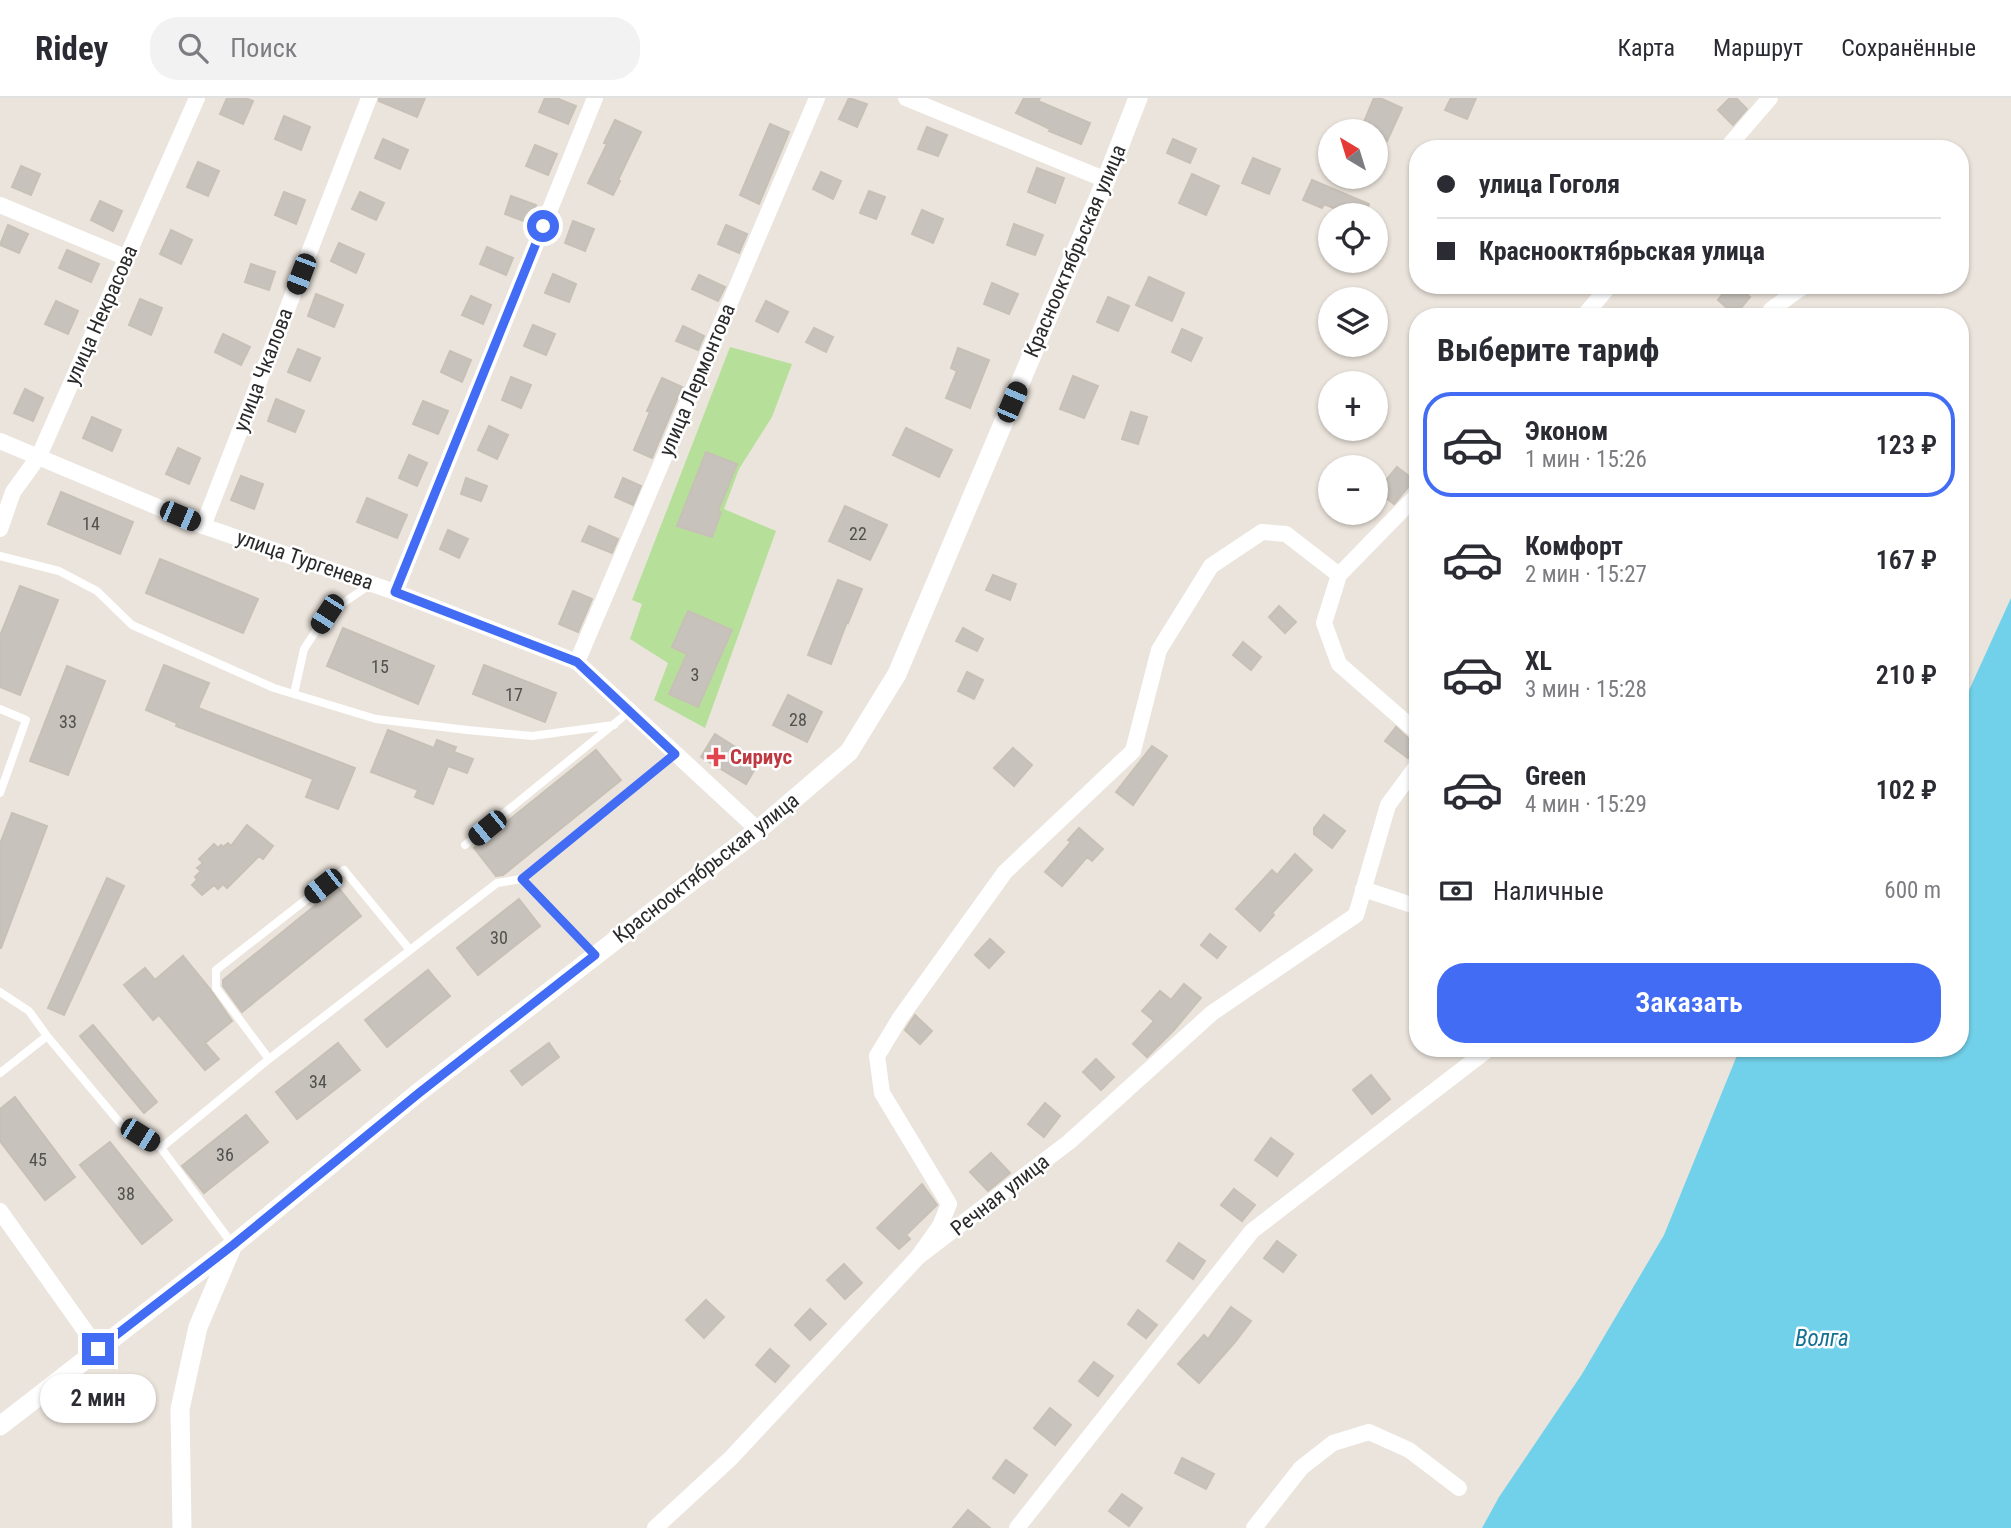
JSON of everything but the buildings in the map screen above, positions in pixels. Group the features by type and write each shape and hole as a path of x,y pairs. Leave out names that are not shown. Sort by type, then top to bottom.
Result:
{"street":[{"name":"улица Некрасова","path":"0,529 13,492 39,456 197,98"},
{"name":"улица Чкалова","path":"203,526 369,98"},
{"path":"395,592 595,98"},
{"name":"улица Лермонтова","path":"577,662 817,98"},
{"path":"906,98 1106,180"},
{"name":"Краснооктябрьская улица","path":"0,1426 233,1245 419,1093 758,830 849,752 897,674 1106,180 1138,98"},
{"path":"1734,140 1770,98"},
{"path":"0,205 127,258"},
{"path":"1591,308 1602,294"},
{"path":"1773,308 1793,294"},
{"name":"улица Тургенева","path":"0,441 203,526 372,583 577,662 758,830"},
{"path":"1409,503 1339,575 1324,623 1339,664 1409,725"},
{"path":"918,1257 940,1226 949,1204 883,1093 877,1056 900,1018 1005,872 1133,751 1159,650 1212,566 1262,532 1286,534 1339,575"},
{"name":"Речная улица","path":"656,1528 731,1458 918,1257 1069,1142 1212,1013 1356,915 1388,805 1409,776"},
{"path":"1363,889 1409,903"},
{"path":"1017,1528 1252,1231 1478,1057"},
{"path":"0,1211 98,1349"},
{"path":"182,1528 180,1409 198,1327 233,1245"},
{"path":"1254,1528 1301,1468 1333,1443 1369,1432 1409,1450 1459,1488"}],"lane":[{"path":"0,556 59,571 97,591 132,625 274,688 376,719 532,736 614,724"},
{"path":"294,694 304,649 327,614 372,583"},
{"path":"0,709 26,720 0,793"},
{"path":"465,845 629,711"},
{"path":"161,1148 269,1059 497,883 522,879 675,754"},
{"path":"269,1059 216,988 216,970 344,870 410,950"},
{"path":"522,879 595,955"},
{"path":"0,992 29,1011 120,1123 161,1148 233,1245"},
{"path":"0,1073 47,1036"}],"green space":[{"path":"730,347 792,364 772,417 739,469 724,509 776,531 705,728 654,700 668,663 630,639 642,604 632,600"}],"water":[{"name":"Волга","path":"2011,598 2011,1528 1482,1528 1499,1497 1582,1374 1664,1235 1736,1057 1969,1057 1969,690"}],"place":[{"name":"Сириус","path":"716,757"}],"route":[{"path":"98,1349 233,1245 419,1093 595,955 522,879 675,754 577,662 395,592 543,226"}]}
